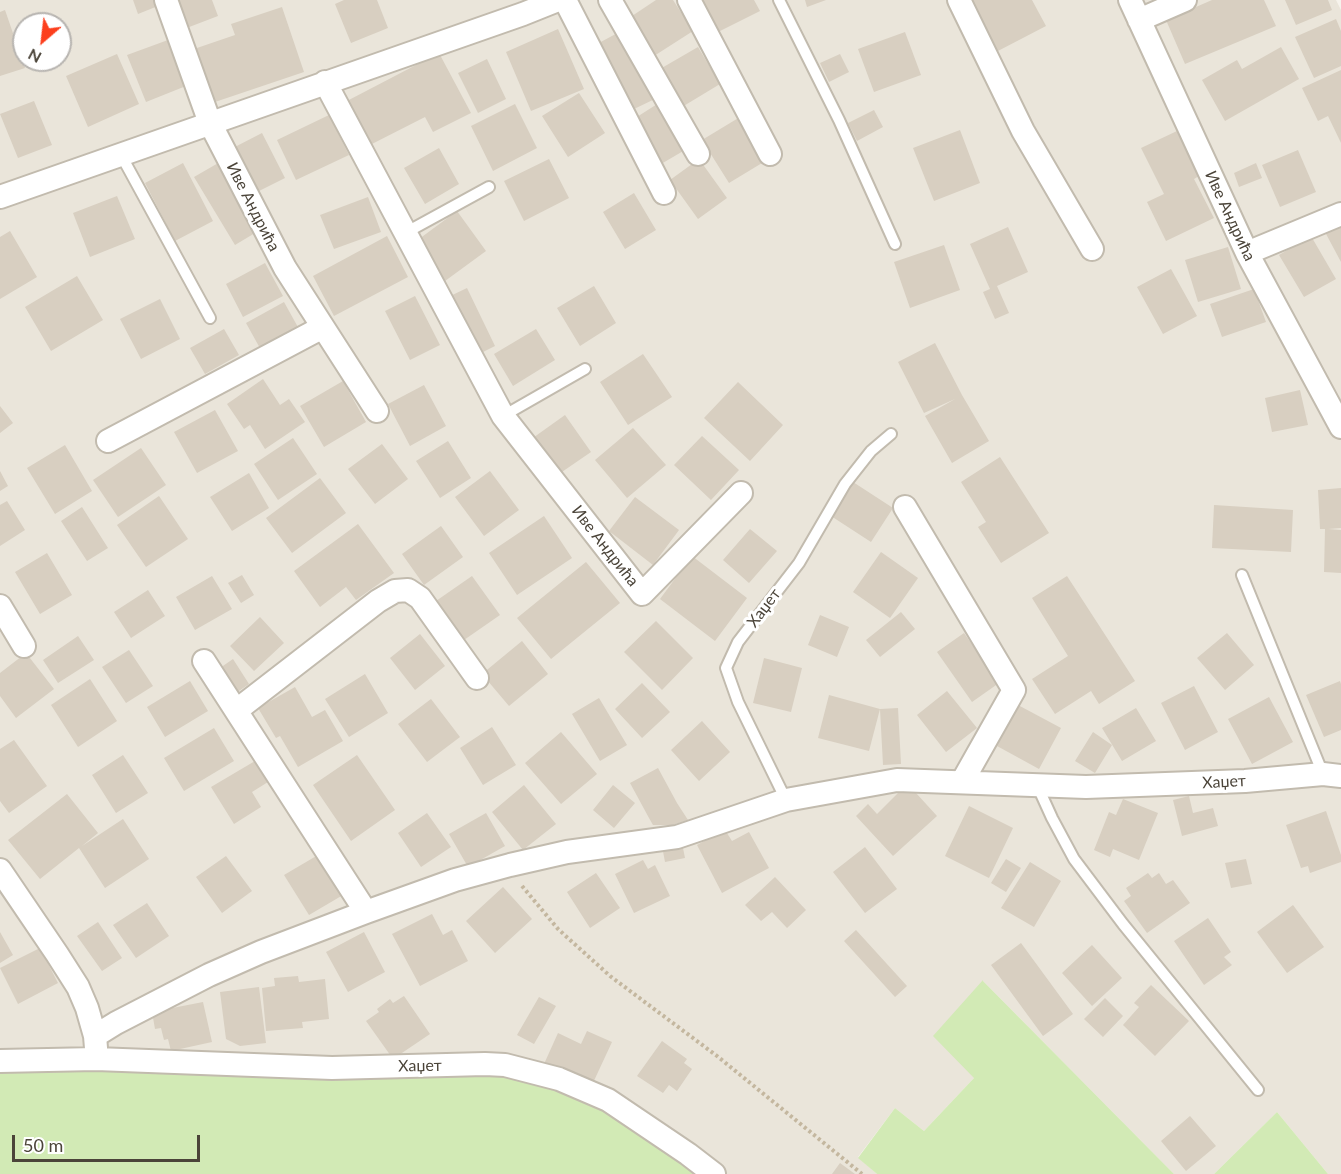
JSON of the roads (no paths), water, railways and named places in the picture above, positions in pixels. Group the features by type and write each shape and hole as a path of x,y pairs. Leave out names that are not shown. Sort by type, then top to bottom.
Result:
{"street":[{"name":"Иве Андрића","path":"166,0 210,123 285,268 377,411"},
{"path":"0,197 325,82 519,7 558,0"},
{"path":"565,0 663,193"},
{"path":"610,0 698,154"},
{"path":"689,0 770,154"},
{"path":"959,0 1023,131 1092,249"},
{"path":"1134,10 1185,0"},
{"name":"Иве Андрића","path":"1134,10 1247,253 1341,427"},
{"name":"Иве Андрића","path":"325,82 503,416 642,594 741,493"},
{"path":"1247,253 1341,214"},
{"path":"108,441 323,327"},
{"path":"905,507 1014,690 962,782"},
{"path":"237,710 378,601 395,591 408,590 420,598 477,678"},
{"path":"0,606 24,646"},
{"path":"204,661 366,912"},
{"name":"Хаџет","path":"95,1036 209,975 261,952 455,880 567,852 676,837 786,800 897,780 1086,787 1188,784 1332,775"},
{"path":"0,870 78,987 95,1036 96,1059"},
{"name":"Хаџет","path":"0,1061 96,1059 332,1068 505,1065 559,1079 608,1100 714,1174"}],"lane":[{"path":"779,0 839,120 895,244"},
{"path":"121,154 210,318"},
{"path":"405,233 489,187"},
{"path":"503,416 585,369"},
{"name":"Хаџет","path":"786,800 738,702 726,668 738,642 799,563 845,484 871,451 891,434"},
{"path":"1242,575 1332,775"},
{"path":"1037,785 1074,858 1123,924 1258,1090"},
{"path":"688,1154 703,1174"}]}
